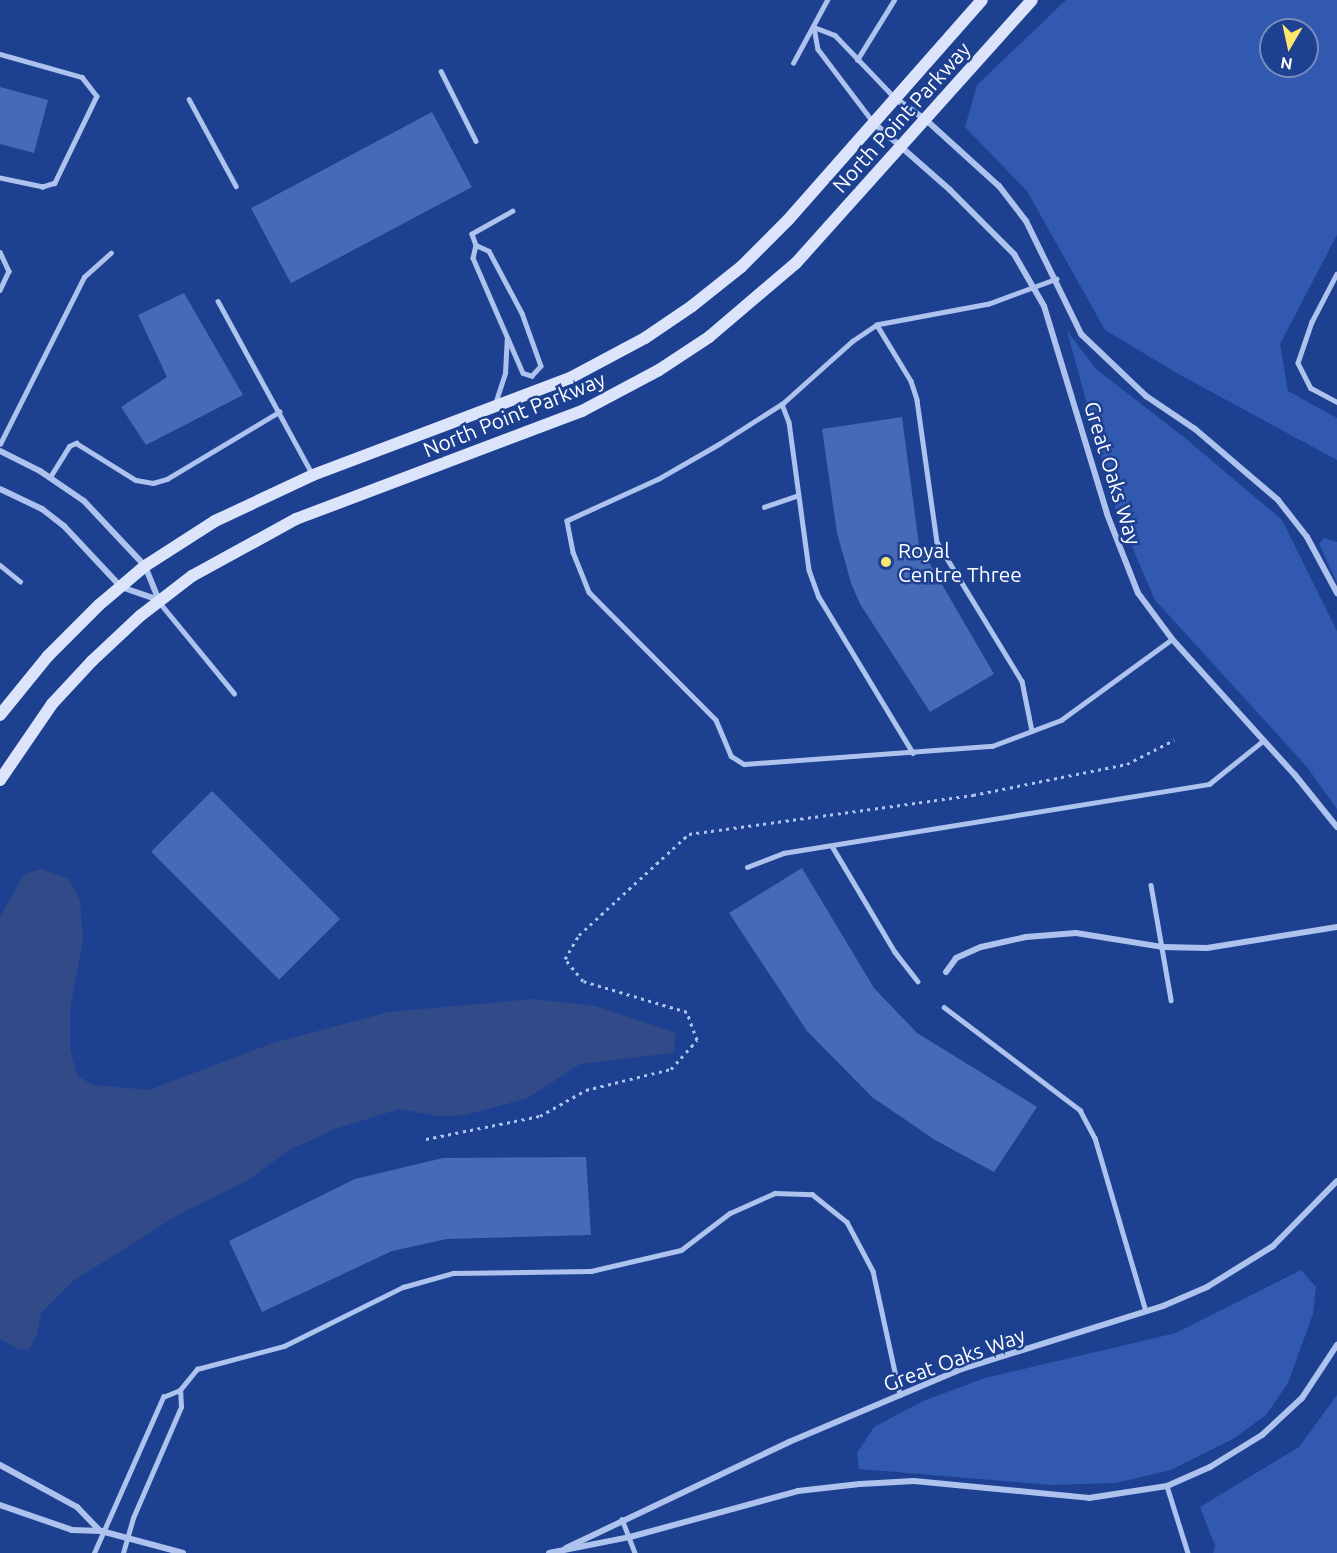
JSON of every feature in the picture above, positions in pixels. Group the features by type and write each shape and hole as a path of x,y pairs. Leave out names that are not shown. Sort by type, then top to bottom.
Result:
{"street":[{"name":"North Point Parkway","path":"0,715 55,648 121,587 145,566 215,521 314,475 536,393 645,338 720,284 788,220 982,0"},
{"name":"North Point Parkway","path":"0,780 52,704 92,661 159,600 231,553 296,519 551,424 667,366 772,286 902,146 1032,0"},
{"name":"Great Oaks Way","path":"896,99 925,119 999,186 1026,221 1057,279 1081,334 1146,396 1195,429 1278,500 1307,537 1337,593"},
{"name":"Great Oaks Way","path":"875,124 902,146 1014,254 1044,306 1127,569 1151,614 1264,740 1337,827"},
{"path":"0,451 50,477 84,501 145,566 159,600"},
{"path":"0,489 42,509 64,526 121,587 159,600"},
{"path":"946,972 956,958 973,951 1026,937 1076,933 1162,947 1207,948 1337,927"},
{"name":"Great Oaks Way","path":"566,1548 622,1519 962,1369 1146,1311 1207,1287 1273,1246 1337,1181"},
{"name":"Great Oaks Way","path":"549,1553 630,1537 798,1491 860,1484 914,1481 1089,1498 1167,1486 1210,1467 1262,1435 1302,1398 1337,1345"},
{"path":"0,1464 77,1506 101,1532"},
{"path":"0,1504 72,1530 101,1532 183,1553"}],"lane":[{"path":"793,63 827,0"},
{"path":"856,60 894,0"},
{"path":"814,27 835,35 856,60 896,99"},
{"path":"814,27 818,49 875,124"},
{"path":"0,54 82,77 97,96 55,183 43,188 0,178"},
{"path":"441,71 476,141"},
{"path":"189,99 236,186"},
{"path":"513,211 472,234 476,245 473,258 524,373 532,376"},
{"path":"476,245 489,251 522,313 541,366 532,376"},
{"path":"0,252 9,271 0,290"},
{"path":"0,444 84,277 111,253"},
{"path":"1337,274 1312,322 1298,363 1311,388 1337,402"},
{"path":"1057,279 1034,290 989,304 877,326 853,341 783,404 659,478 567,521 573,552 589,592 716,720 731,756 757,765 992,746 1061,720 1172,639"},
{"path":"218,301 314,475"},
{"path":"877,326 917,400 937,542 1022,681 1032,731"},
{"path":"493,409 505,373 507,336"},
{"path":"532,376 536,393"},
{"path":"783,404 789,422 809,570 819,597 913,753"},
{"path":"50,477 69,446 76,443 136,480 153,483 167,479 279,412"},
{"path":"764,507 798,495"},
{"path":"0,565 20,581"},
{"path":"159,600 234,693"},
{"path":"747,867 783,853 1209,784 1264,740"},
{"path":"832,846 895,952 918,981"},
{"path":"1151,885 1171,1000"},
{"path":"944,1007 1080,1110 1095,1138 1146,1311"},
{"path":"94,1553 101,1532 163,1397 180,1390 197,1369 284,1346 404,1287 453,1273 591,1271 681,1250 730,1213 776,1193 812,1194 847,1222 873,1271 900,1395"},
{"path":"123,1553 181,1407 180,1390"},
{"path":"1167,1486 1188,1553"},
{"path":"622,1519 635,1553"}],"path":[{"path":"426,1139 540,1116 586,1090 671,1069 697,1040 687,1012 583,981 565,959 579,934 689,834 973,795 1127,764 1174,740"}],"shaded area":[{"path":"1066,0 1337,0 1337,235 1280,344 1288,391 1337,418 1337,460 1182,376 1105,330 1027,191 965,127 977,85"},
{"path":"1067,331 1096,369 1185,438 1282,520 1337,631 1337,809 1307,767 1155,600 1116,510"},
{"path":"1324,538 1337,542 1337,583 1319,544"},
{"path":"41,869 68,878 80,900 83,939 70,1009 70,1049 77,1075 92,1085 149,1090 273,1043 389,1012 534,999 595,1006 676,1033 673,1053 580,1064 528,1098 466,1115 438,1116 399,1109 335,1129 291,1149 245,1182 181,1213 73,1281 41,1313 37,1335 29,1349 20,1350 0,1339 0,917 24,874"},
{"path":"1301,1270 1316,1287 1313,1314 1288,1383 1266,1415 1233,1439 1171,1470 1116,1483 1052,1485 859,1469 857,1453 874,1427 923,1401 985,1378 1176,1333"},
{"path":"1337,1395 1337,1553 1213,1553 1215,1546 1200,1507 1299,1447"}],"building":[{"path":"0,87 48,100 34,153 0,144"},
{"path":"432,112 472,187 291,283 251,208"},
{"path":"184,293 243,395 146,445 121,407 167,377 138,315"},
{"name":"Royal Centre Three","path":"902,417 919,545 994,674 930,712 860,604 851,583 837,533 822,429"},
{"path":"212,791 340,919 279,980 151,852"},
{"path":"802,868 874,988 917,1033 1037,1107 994,1172 935,1140 872,1097 807,1031 729,913"},
{"path":"586,1157 591,1235 447,1239 392,1251 262,1312 229,1241 355,1179 443,1158"}],"place":[{"name":"Royal Centre Three","path":"886,562"}]}
